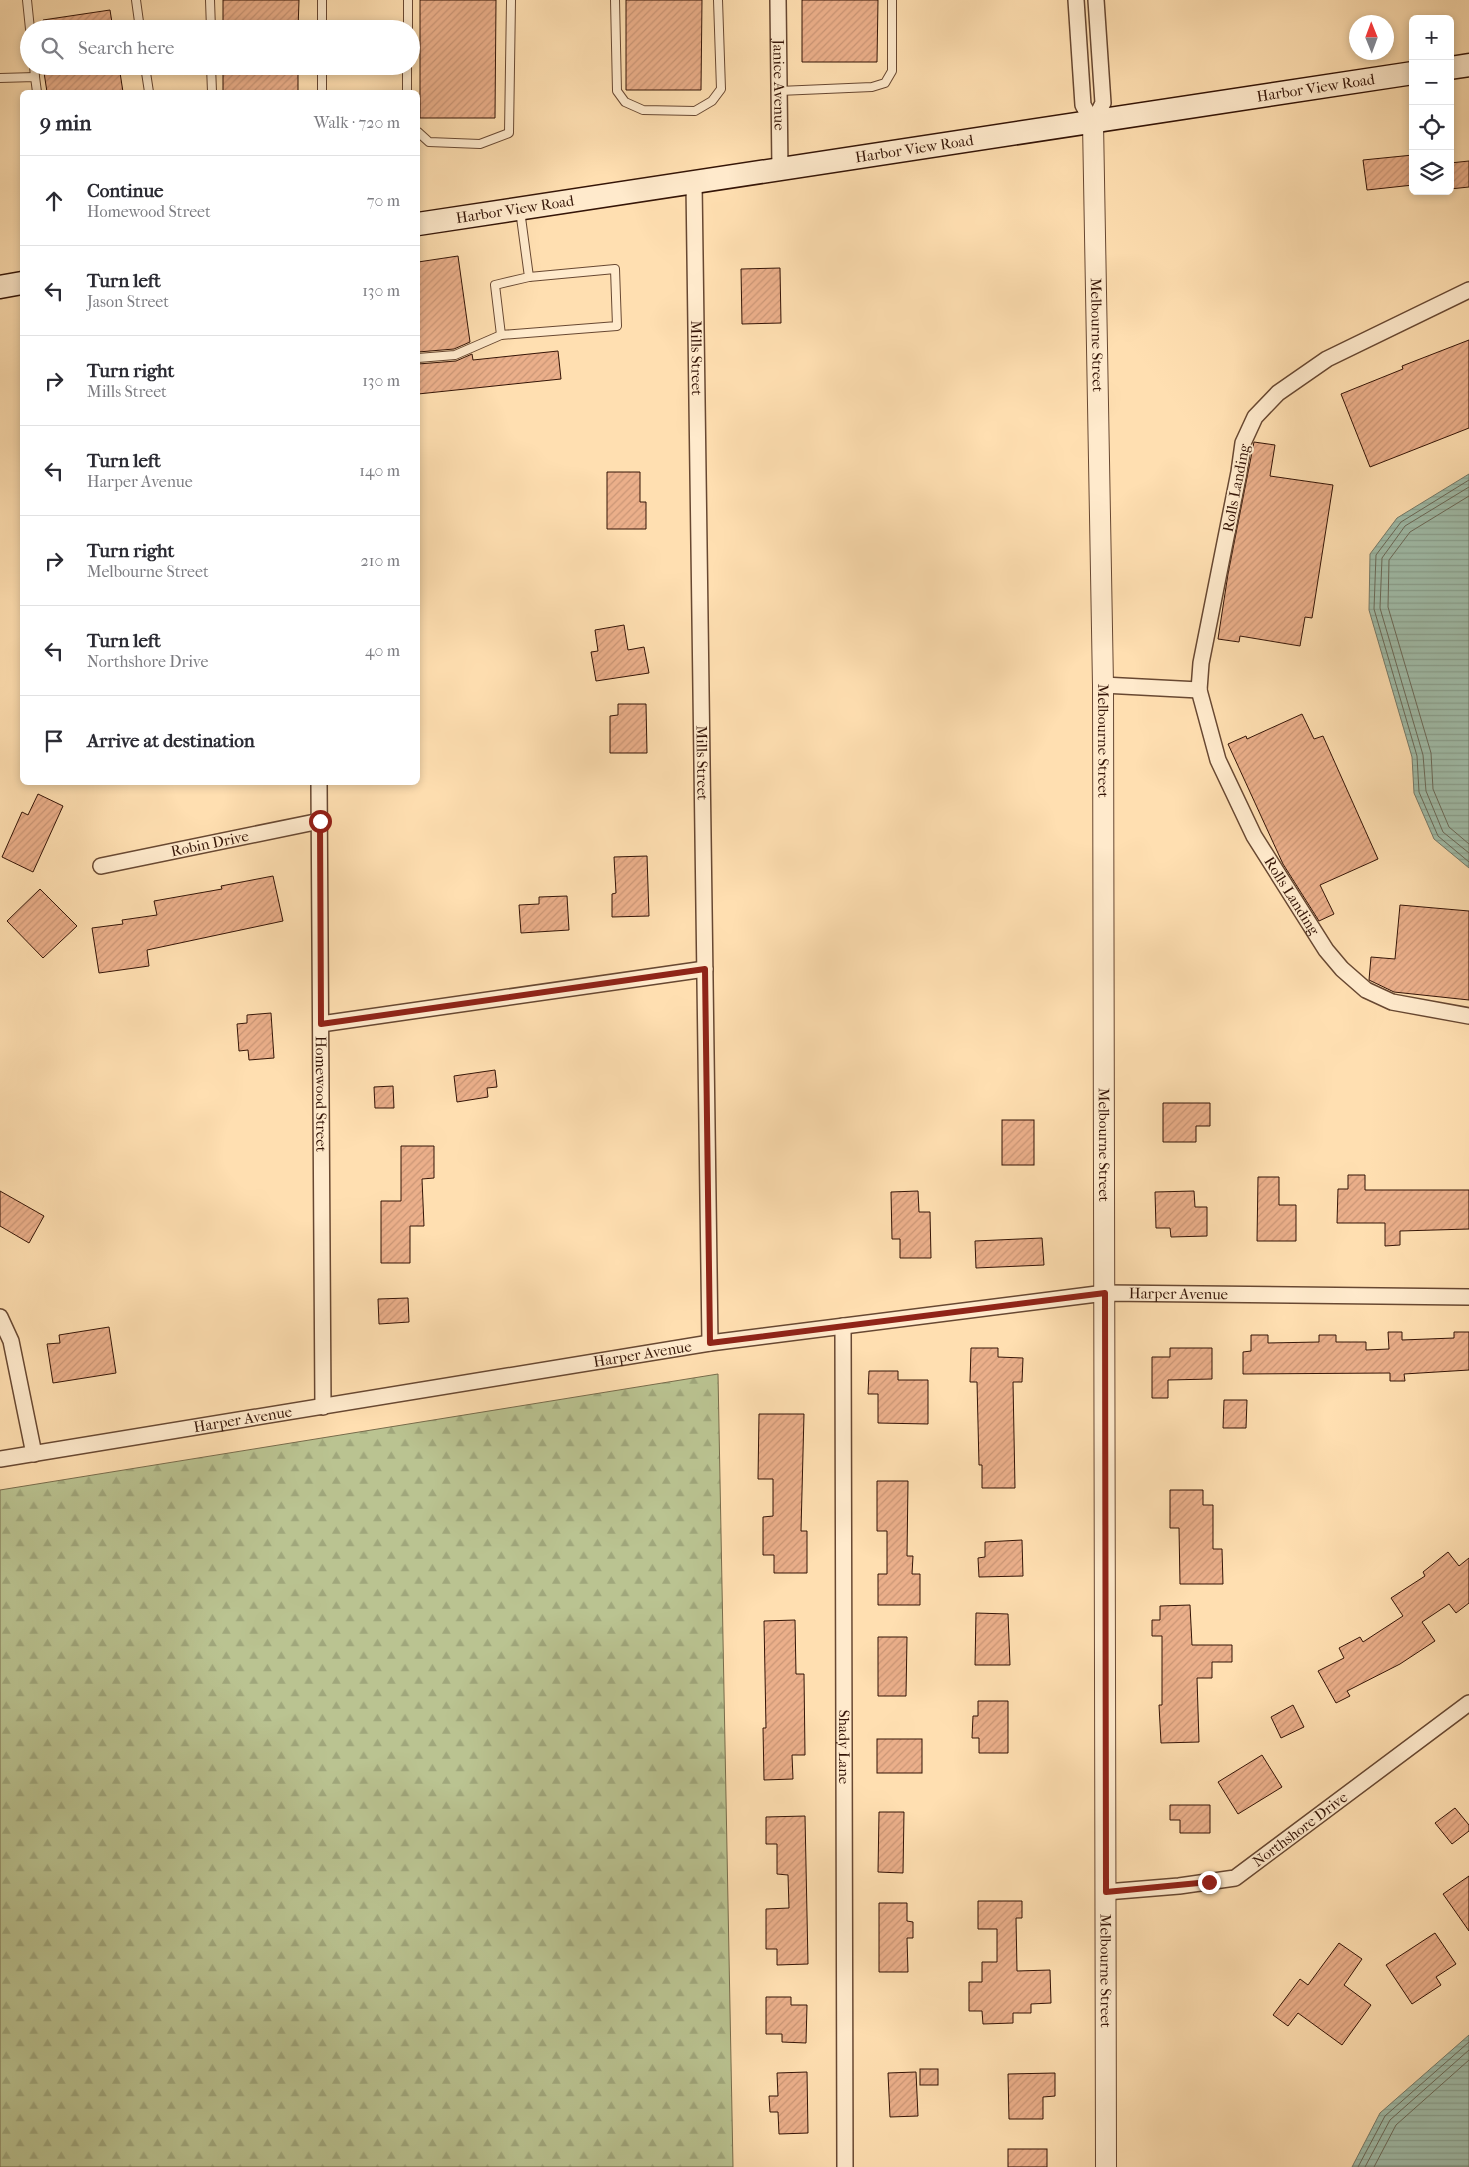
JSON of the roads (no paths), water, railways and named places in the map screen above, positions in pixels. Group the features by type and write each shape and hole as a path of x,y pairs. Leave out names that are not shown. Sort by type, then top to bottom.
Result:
{"main road":[{"path":"1454,67 1469,65"},
{"name":"Harbor View Road","path":"420,224 1409,74"},
{"path":"0,287 20,284"}],"street":[{"name":"Janice Avenue","path":"778,0 780,170"},
{"path":"1076,0 1083,105 1093,123"},
{"path":"1093,123 1103,103 1096,0"},
{"name":"Melbourne Street","path":"1093,123 1104,685 1106,2167"},
{"name":"Mills Street","path":"694,183 710,1343"},
{"name":"Rolls Landing","path":"1469,290 1327,359 1278,393 1255,417 1243,443 1240,472 1201,663 1199,690 1218,760 1254,836 1326,950 1342,969 1366,990 1392,1002 1469,1016"},
{"path":"1104,685 1199,690"},
{"name":"Homewood Street","path":"319,785 323,1407"},
{"name":"Robin Drive","path":"101,866 320,821"},
{"path":"321,1024 705,969"},
{"name":"Harper Avenue","path":"0,1459 710,1343 1105,1293 1469,1298"},
{"path":"0,1317 11,1341 34,1454"},
{"name":"Shady Lane","path":"843,1326 845,2167"},
{"name":"Northshore Drive","path":"1106,1892 1179,1886 1235,1878 1469,1703"}],"lane":[{"path":"28,0 29,20"},
{"path":"136,0 139,20"},
{"path":"210,0 211,20"},
{"path":"322,0 322,20"},
{"path":"408,0 408,20"},
{"path":"420,134 430,142 480,144 509,133 511,0"},
{"path":"615,0 617,91 625,102 643,110 696,111 712,101 721,89 718,0"},
{"path":"779,92 872,87 885,83 892,71 892,0"},
{"path":"146,75 149,90"},
{"path":"211,75 212,90"},
{"path":"322,75 322,90"},
{"path":"407,75 407,90"},
{"path":"0,78 35,77 37,90"},
{"path":"520,209 529,277"},
{"path":"420,358 455,355 501,335 617,326 615,269 529,277 495,285 501,335"}],"water":[{"path":"1469,474 1469,868 1434,839 1414,793 1412,757 1369,610 1370,554 1397,518"},
{"path":"1469,2035 1469,2167 1352,2167 1380,2113"}]}
